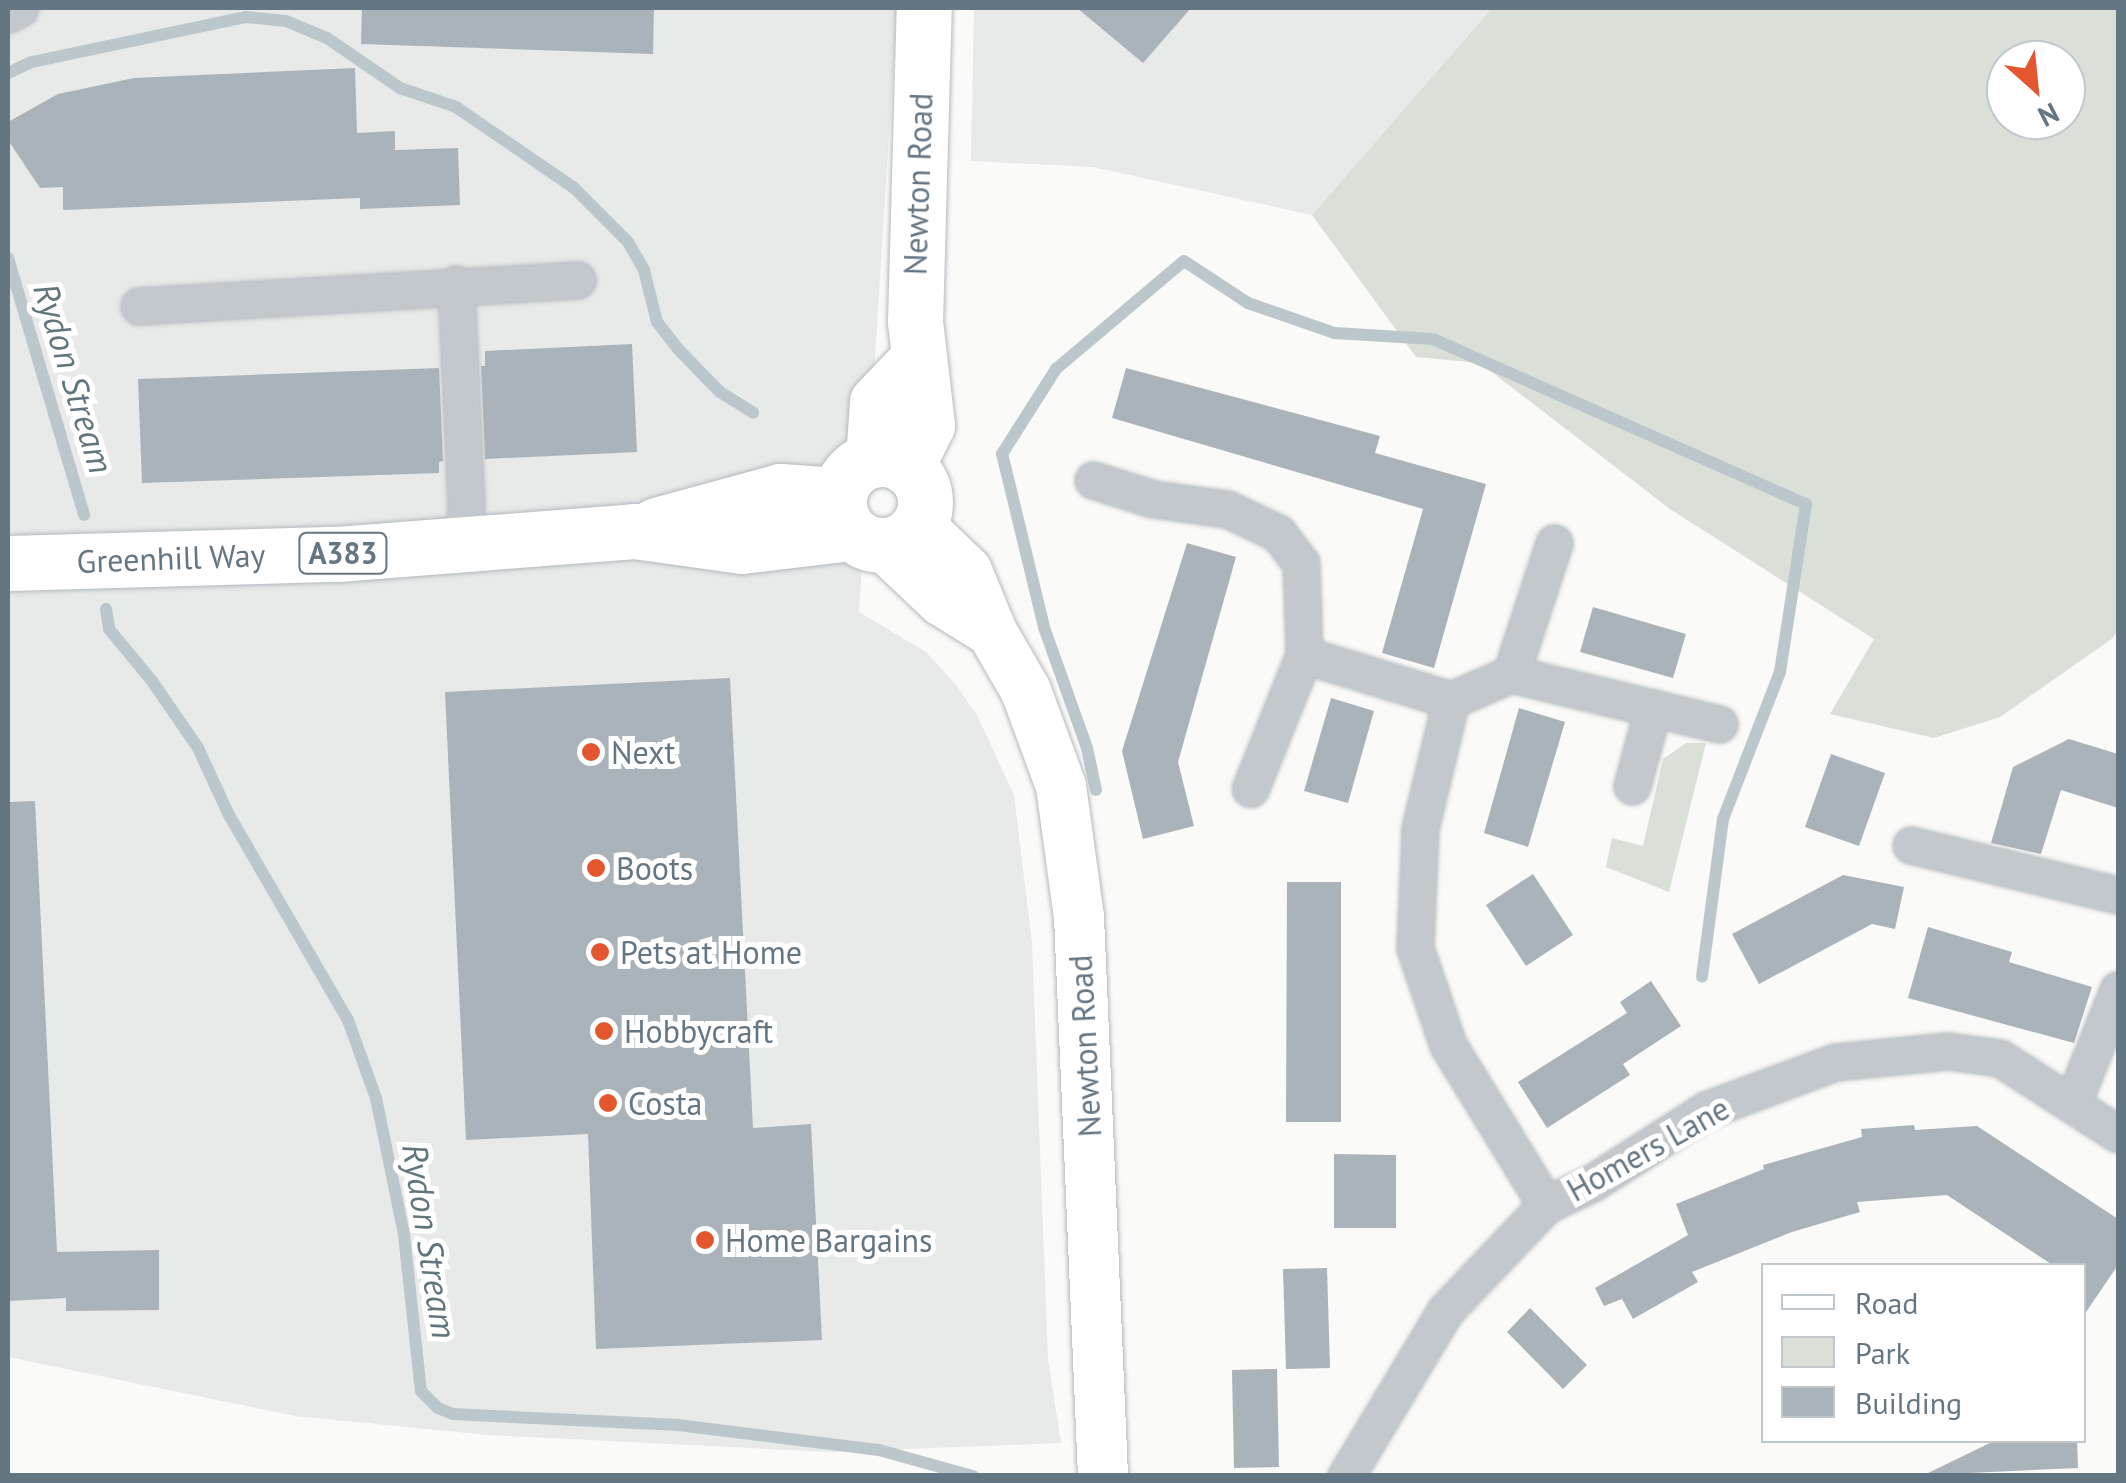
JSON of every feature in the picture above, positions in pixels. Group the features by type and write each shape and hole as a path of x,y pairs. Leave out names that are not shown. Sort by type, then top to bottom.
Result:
{"main road":[{"name":"Newton Road","path":"924,8 916,361 877,402 879,504 968,571 992,632 1046,738 1072,845 1089,1105 1092,1307 1103,1476"},
{"name":"Greenhill Way","path":"8,563 338,554 634,532 780,491 879,504"}],"street":[{"path":"8,14 20,8"},
{"path":"139,306 456,284 577,280"},
{"path":"456,284 464,542"},
{"path":"1093,480 1153,499 1226,509 1278,533 1301,564 1304,655 1250,789"},
{"path":"1511,674 1554,543"},
{"path":"1304,655 1452,700 1511,674 1719,724"},
{"path":"1452,700 1420,828 1415,948 1448,1045 1546,1205"},
{"path":"1632,786 1653,708"},
{"path":"1911,844 2118,895"},
{"path":"2073,1102 2118,990"},
{"name":"Homers Lane","path":"1346,1476 1445,1311 1546,1205 1592,1183 1706,1110 1836,1062 1947,1050 2000,1058 2118,1134"}],"shaded area":[{"path":"8,8 897,8 859,612 926,652 956,685 977,715 1014,795 1032,943 1048,1359 1061,1443 829,1452 488,1435 295,1416 8,1357"},
{"path":"974,8 1492,8 1312,215 1093,167 971,161"}],"green space":[{"path":"1492,8 2118,8 2118,630 2113,638 2000,717 1934,738 1830,714 1874,639 1670,509 1480,363 1416,357 1312,215"},
{"path":"1686,743 1706,743 1669,892 1606,867 1612,838 1643,846 1663,759"}],"building":[{"path":"362,8 654,8 653,54 361,44"},
{"path":"1077,8 1191,8 1143,63"},
{"path":"355,68 357,133 395,131 395,150 458,148 460,205 360,209 360,198 63,210 63,187 40,188 8,140 8,122 58,94 134,78"},
{"path":"632,344 637,452 485,459 481,366 485,366 485,351"},
{"path":"439,368 443,461 439,462 439,473 142,483 138,379"},
{"path":"1126,368 1380,436 1375,453 1486,484 1434,668 1382,653 1423,509 1112,418"},
{"path":"1187,543 1236,557 1178,762 1194,826 1143,839 1122,751"},
{"path":"1593,607 1686,634 1673,678 1580,652"},
{"path":"730,678 753,1128 811,1124 822,1340 596,1349 588,1134 466,1140 445,692"},
{"path":"1331,698 1374,711 1348,803 1304,791"},
{"path":"1519,708 1565,722 1528,847 1484,833"},
{"path":"2069,739 2118,754 2118,808 2061,790 2041,854 1991,843 2013,767"},
{"path":"1831,754 1885,773 1859,846 1805,827"},
{"path":"35,801 57,1252 159,1250 159,1310 66,1311 66,1298 8,1301 8,802"},
{"path":"1533,874 1573,935 1526,966 1486,905"},
{"path":"1843,875 1904,887 1895,929 1872,924 1759,984 1732,934"},
{"path":"1287,882 1341,882 1341,1122 1286,1122"},
{"path":"1928,927 2012,952 2009,962 2092,987 2074,1043 1908,998"},
{"path":"1651,981 1681,1026 1623,1064 1630,1075 1547,1128 1518,1082 1627,1013 1620,1002"},
{"path":"1977,1126 2118,1219 2118,1265 2086,1312 2086,1263 2049,1263 1947,1195 1857,1202 1860,1212 1792,1232 1692,1272 1698,1282 1633,1319 1622,1299 1604,1306 1595,1288 1688,1235 1676,1204 1764,1169 1763,1165 1862,1137 1861,1129"},
{"path":"1334,1154 1396,1155 1396,1228 1334,1228"},
{"path":"1327,1268 1330,1368 1286,1369 1283,1269"},
{"path":"1530,1308 1587,1365 1563,1389 1507,1332"},
{"path":"1277,1369 1279,1467 1234,1468 1232,1370"},
{"path":"1990,1443 2077,1443 2078,1468 1924,1475"}],"waterway":[{"path":"8,73 32,62 246,17 286,21 327,38 400,88 456,107 573,187 628,242 644,270 657,322 678,349 720,392 753,413"},
{"name":"Rydon Stream","path":"8,258 84,515"},
{"path":"1096,790 1087,748 1044,627 1002,454 1056,369 1184,261 1248,303 1334,333 1433,339 1806,504 1780,672 1723,819 1702,977"},
{"name":"Rydon Stream","path":"106,609 109,629 152,681 198,748 229,815 348,1020 376,1098 404,1235 421,1391 438,1408 453,1414 678,1425 879,1450 973,1476"}],"place":[{"name":"Next","path":"591,752"},
{"name":"Boots","path":"596,868"},
{"name":"Pets at Home","path":"600,952"},
{"name":"Hobbycraft","path":"604,1031"},
{"name":"Costa","path":"608,1103"},
{"name":"Home Bargains","path":"705,1240"}]}
